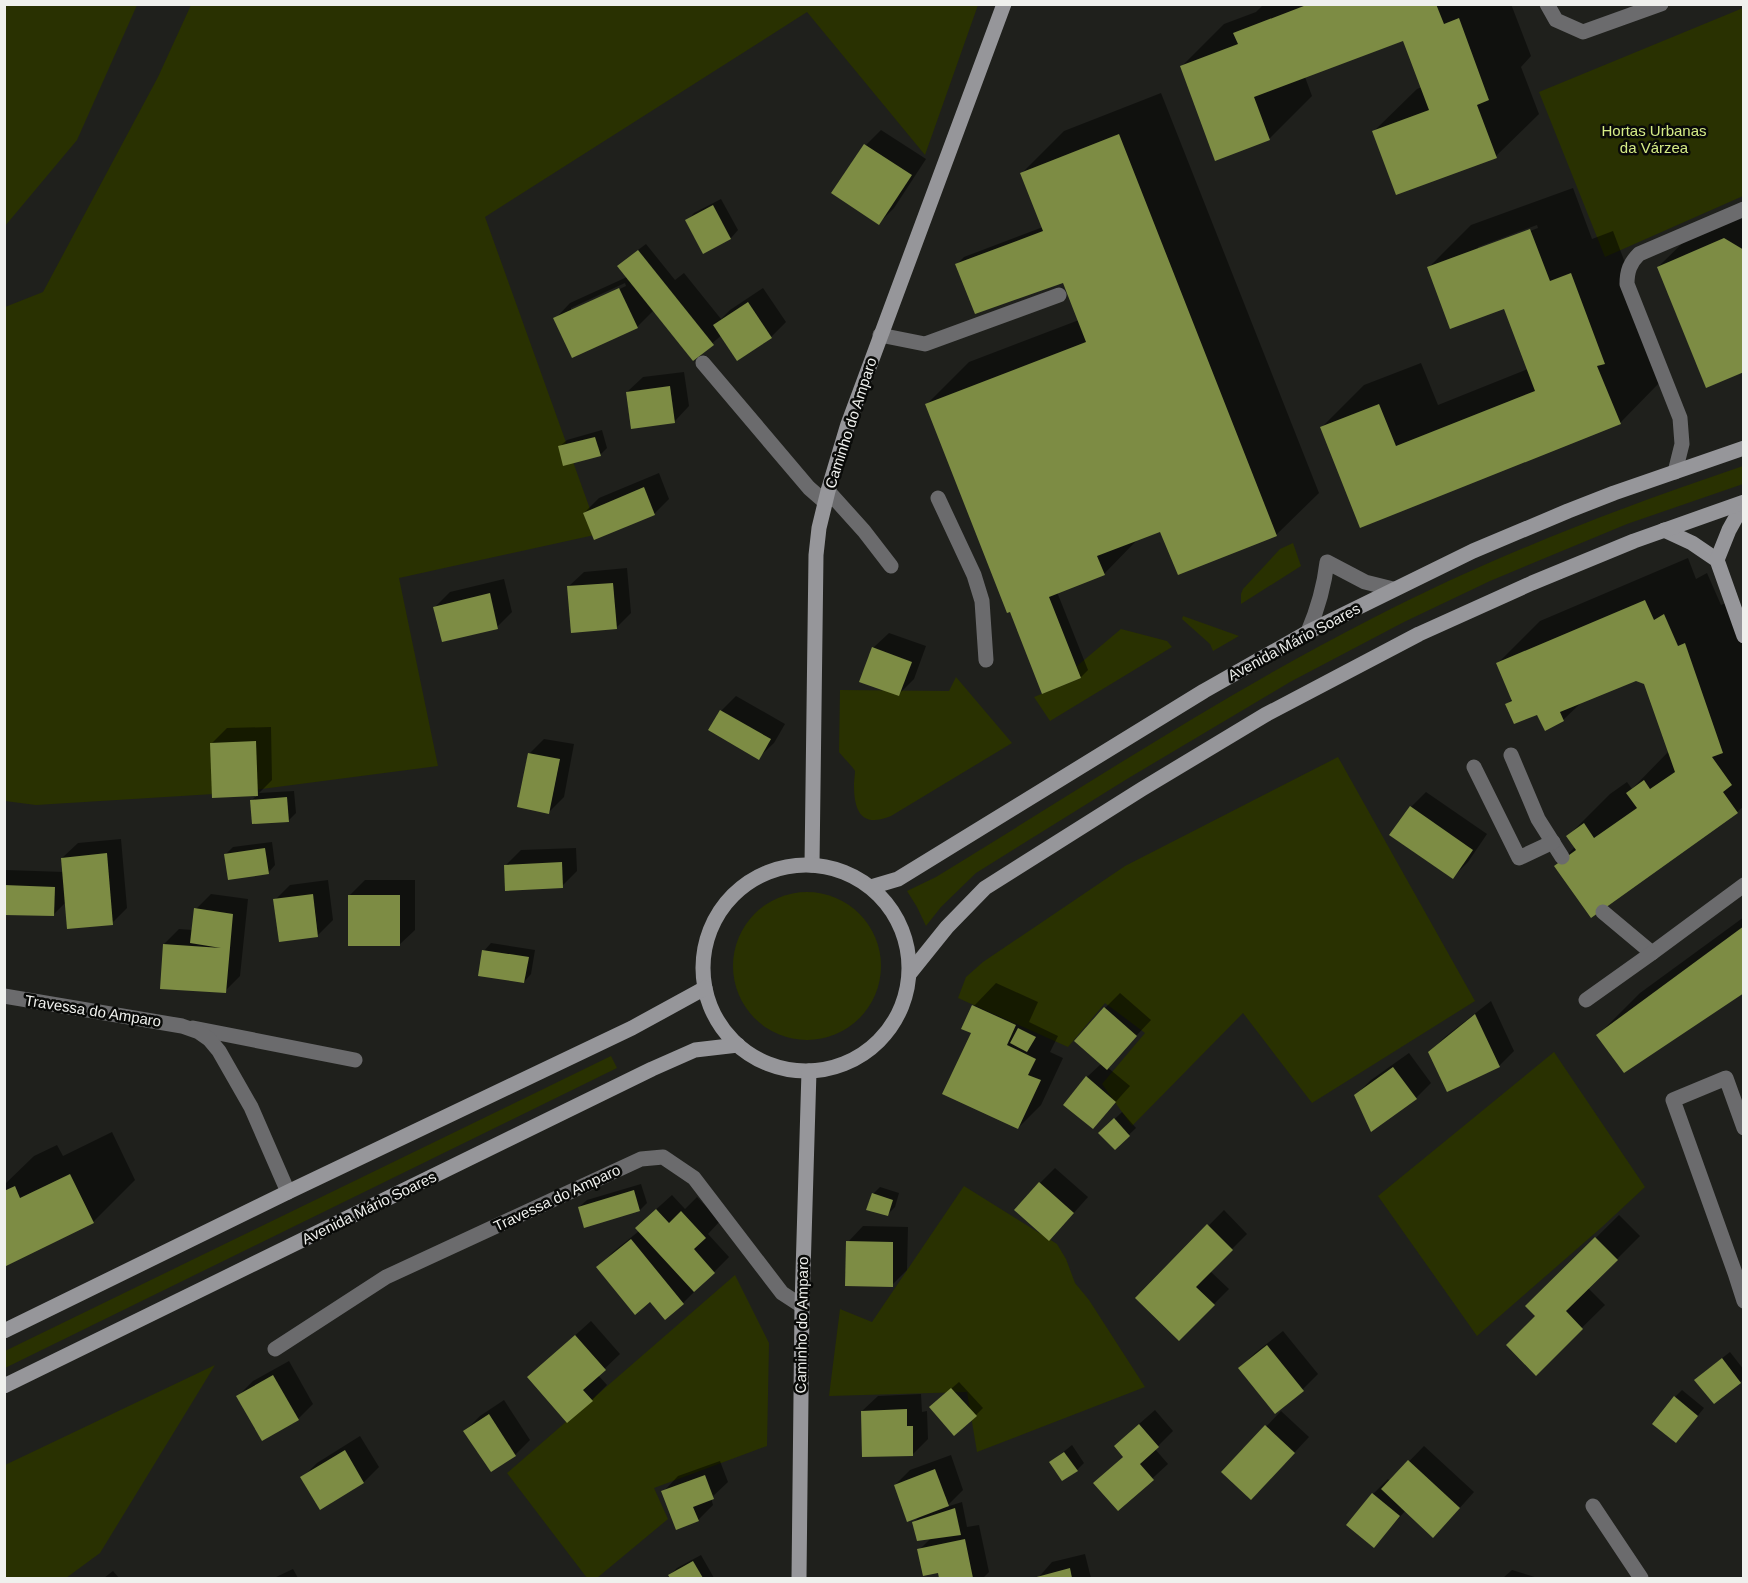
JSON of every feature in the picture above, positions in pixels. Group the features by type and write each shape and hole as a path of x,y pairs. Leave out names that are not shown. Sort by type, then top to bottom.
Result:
{"main road":[{"name":"Caminho do Amparo","path":"812,865 816,555 819,528 848,424 1004,4"},
{"name":"Avenida Mário Soares","path":"871,887 898,879 1204,691 1308,632 1393,589 1473,551 1614,492 1743,448"},
{"path":"910,974 947,927 985,888 1265,715 1419,634 1532,583 1664,530 1743,503"},
{"path":"1717,560 1743,503"},
{"path":"1664,530 1692,543 1717,560 1743,636"},
{"path":"812,865 833,868 871,887 893,911 906,941 910,974 903,1003 889,1030 867,1052 840,1065 809,1071 781,1068 754,1057 738,1045 714,1016 705,988 703,961 708,935 720,911 738,891 760,876 786,867 812,865"},
{"path":"4,1330 632,1028 705,988"},
{"name":"Avenida Mário Soares","path":"4,1386 652,1069 695,1050 738,1045"},
{"name":"Caminho do Amparo","path":"799,1578 802,1306 809,1071"}],"street":[{"path":"1548,4 1556,20 1583,32 1661,4"},
{"path":"1675,472 1682,444 1680,418 1626,284 1626,273 1631,262 1639,254 1743,209"},
{"path":"880,335 925,344 1059,295"},
{"path":"703,363 809,488 827,497 864,531 891,566"},
{"path":"938,498 974,575 982,601 986,660"},
{"path":"1308,632 1324,587 1327,562 1344,573 1365,582 1393,589"},
{"path":"1511,755 1538,819 1562,857"},
{"path":"1474,767 1520,858 1553,842"},
{"path":"1586,1000 1743,885"},
{"path":"1603,912 1652,953"},
{"name":"Travessa do Amparo","path":"4,996 182,1026 355,1060"},
{"name":"Travessa do Amparo","path":"182,1026 199,1032 209,1039 219,1051 251,1107 288,1192"},
{"path":"1743,1128 1726,1078 1673,1100 1743,1301"},
{"name":"Travessa do Amparo","path":"275,1349 386,1277 641,1159 663,1157 694,1178 782,1293 802,1306"},
{"path":"1593,1506 1641,1578"}],"green space":[{"path":"5,4 137,5 77,140 5,226"},
{"path":"191,5 978,5 925,155 807,12 485,217 599,534 399,578 438,766 230,793 36,805 5,801 5,307 43,292 158,77"},
{"name":"Hortas Urbanas da Várzea","path":"1743,8 1743,196 1605,257 1539,92"},
{"path":"1743,466 1743,484 1627,524 1490,581 1404,622 1290,682 1127,779 976,873 941,907 926,926 907,891 936,877 1217,704 1319,646 1416,596 1554,535"},
{"path":"1293,543 1301,566 1241,604 1243,589 1280,549"},
{"path":"1183,616 1239,636 1213,651 1210,644 1182,619"},
{"path":"1121,629 1167,641 1172,647 1050,721 1034,697 1081,678 1077,666"},
{"path":"956,677 1012,743 891,816 867,819 858,810 854,795 855,771 839,752 840,690 949,691"},
{"path":"1338,757 1475,1001 1312,1103 1243,1013 1132,1126 1102,1084 1145,1033 1105,1003 1068,1047 958,998 966,977 983,962 1125,866"},
{"path":"807,892 836,897 860,913 876,937 881,966 876,995 860,1019 836,1035 807,1040 778,1035 754,1019 738,995 733,966 738,937 754,913 778,897"},
{"path":"1554,1052 1645,1187 1477,1336 1378,1196"},
{"path":"611,1056 617,1068 5,1368 5,1351"},
{"path":"964,1186 1057,1244 1066,1259 1075,1283 1089,1300 1145,1387 977,1452 967,1392 829,1396 840,1309 872,1322"},
{"path":"735,1275 769,1343 767,1446 654,1488 668,1519 597,1578 587,1578 507,1473"},
{"path":"215,1365 100,1553 66,1578 5,1578 5,1465"}],"building":[{"path":"1309,4 1436,4 1444,24 1459,18 1489,100 1477,105 1497,158 1396,195 1372,131 1429,110 1403,41 1254,97 1270,140 1215,161 1180,66 1238,44 1233,33"},
{"path":"1119,134 1277,536 1178,575 1160,532 1097,556 1105,575 1049,597 1081,678 1042,694 1010,612 1007,613 925,404 1086,342 1063,283 975,314 955,264 1043,231 1020,173"},
{"path":"864,144 912,175 879,225 831,193"},
{"path":"713,205 731,239 703,254 685,220"},
{"path":"1530,229 1550,281 1571,273 1605,364 1597,366 1621,424 1360,528 1320,427 1379,404 1396,446 1535,391 1504,309 1450,329 1427,267"},
{"path":"1724,238 1744,250 1744,372 1706,388 1657,267"},
{"path":"638,250 714,345 693,361 617,266"},
{"path":"619,288 638,328 572,358 553,318"},
{"path":"748,302 772,338 737,361 713,325"},
{"path":"670,386 675,423 631,429 626,392"},
{"path":"595,437 601,456 563,466 558,446"},
{"path":"644,487 655,515 594,540 583,513"},
{"path":"613,583 617,629 571,633 567,586"},
{"path":"490,593 498,629 442,642 433,607"},
{"path":"1645,600 1654,620 1664,614 1678,646 1685,643 1723,753 1712,757 1732,785 1723,792 1738,813 1591,918 1554,866 1576,850 1566,836 1584,823 1594,838 1637,808 1626,793 1644,780 1650,789 1675,772 1644,684 1636,681 1560,712 1564,721 1545,731 1537,715 1514,724 1505,704 1512,701 1496,663"},
{"path":"872,647 912,662 899,696 859,682"},
{"path":"720,710 771,739 759,760 708,730"},
{"path":"256,741 258,796 212,798 210,743"},
{"path":"528,753 560,759 549,814 517,807"},
{"path":"287,797 289,822 252,824 250,800"},
{"path":"1410,806 1473,850 1453,879 1389,835"},
{"path":"265,848 269,874 228,880 224,854"},
{"path":"107,853 113,925 67,929 61,858"},
{"path":"562,862 563,888 505,891 504,865"},
{"path":"4,885 55,887 54,916 4,915"},
{"path":"313,894 318,937 279,942 273,899"},
{"path":"348,895 400,895 400,946 348,946"},
{"path":"194,908 233,914 226,993 160,989 163,944 221,948 190,943"},
{"path":"1744,926 1744,993 1624,1073 1596,1035"},
{"path":"482,950 529,957 524,983 478,976"},
{"path":"972,1005 1016,1025 1007,1045 1036,1059 1028,1075 1041,1080 1018,1129 942,1094 971,1033 961,1029"},
{"path":"1104,1007 1137,1036 1107,1070 1074,1041"},
{"path":"1475,1014 1500,1067 1447,1092 1428,1052"},
{"path":"1018,1028 1036,1037 1027,1052 1010,1043"},
{"path":"1393,1067 1417,1099 1371,1132 1354,1095"},
{"path":"1086,1076 1116,1102 1093,1129 1063,1105"},
{"path":"1114,1118 1130,1136 1115,1150 1098,1133"},
{"path":"70,1174 94,1223 4,1267 4,1191 15,1186 20,1198"},
{"path":"1039,1182 1074,1213 1049,1241 1014,1210"},
{"path":"634,1190 640,1211 584,1228 578,1207"},
{"path":"872,1193 893,1200 888,1216 866,1210"},
{"path":"656,1209 669,1223 681,1211 706,1238 694,1249 715,1273 694,1292 635,1228"},
{"path":"1207,1224 1233,1250 1196,1287 1215,1305 1179,1341 1135,1298"},
{"path":"1595,1237 1618,1260 1566,1311 1583,1329 1536,1376 1506,1345 1535,1316 1525,1306"},
{"path":"631,1239 684,1304 665,1320 650,1302 635,1315 596,1267"},
{"path":"846,1241 893,1242 893,1287 845,1286"},
{"path":"575,1335 606,1370 583,1390 593,1401 567,1423 527,1377"},
{"path":"1267,1345 1304,1391 1275,1414 1238,1368"},
{"path":"1722,1358 1741,1383 1714,1404 1694,1380"},
{"path":"273,1375 299,1420 262,1441 236,1396"},
{"path":"951,1388 977,1416 954,1436 929,1407"},
{"path":"1674,1396 1698,1416 1676,1443 1652,1424"},
{"path":"907,1409 907,1426 913,1426 913,1456 862,1457 861,1411"},
{"path":"489,1414 516,1456 491,1472 463,1431"},
{"path":"1139,1424 1159,1447 1140,1464 1154,1480 1118,1511 1093,1483 1123,1457 1114,1446"},
{"path":"1265,1425 1295,1453 1251,1500 1221,1472"},
{"path":"345,1450 364,1483 320,1510 300,1477"},
{"path":"1064,1452 1078,1471 1062,1481 1049,1462"},
{"path":"1408,1460 1460,1508 1433,1538 1381,1489"},
{"path":"935,1469 949,1506 907,1522 894,1485"},
{"path":"705,1475 714,1499 693,1507 699,1521 676,1530 661,1491"},
{"path":"1372,1493 1400,1516 1374,1548 1346,1525"},
{"path":"955,1508 961,1535 917,1541 912,1522"},
{"path":"965,1539 973,1578 939,1578 938,1573 923,1576 917,1549"},
{"path":"693,1561 703,1578 670,1578 668,1575"},
{"path":"1070,1568 1072,1578 1033,1578"}]}
